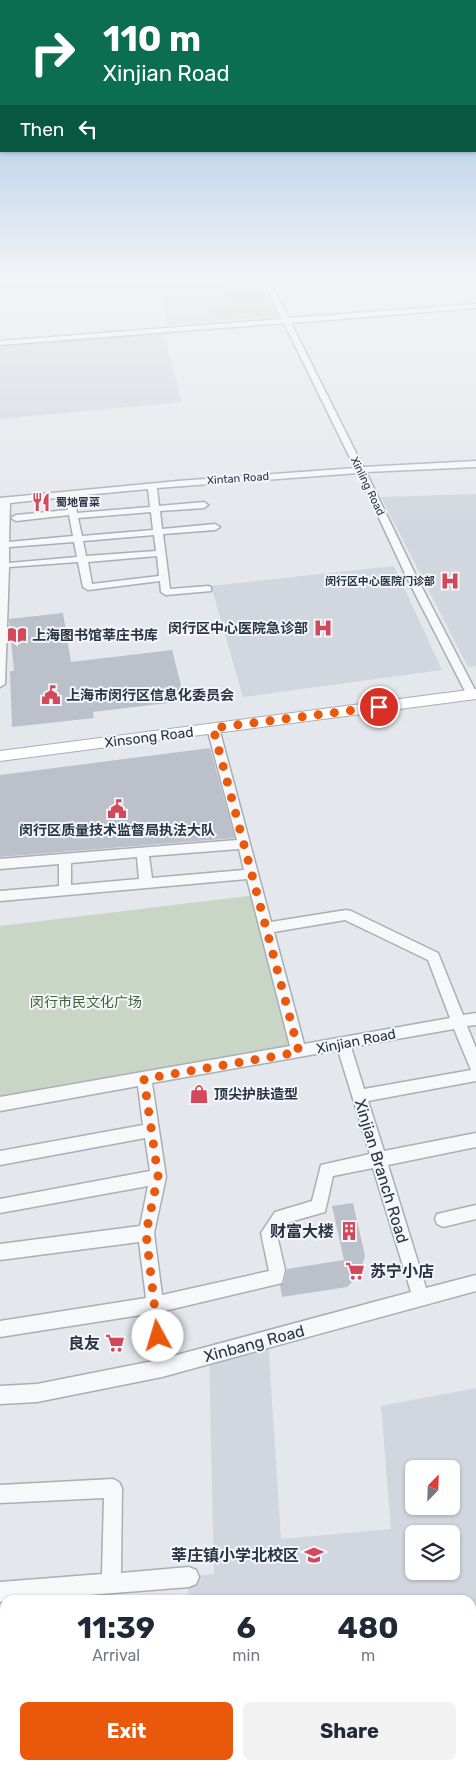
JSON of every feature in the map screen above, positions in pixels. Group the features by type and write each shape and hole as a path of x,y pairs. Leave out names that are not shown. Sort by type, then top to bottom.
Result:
{"main road":[{"name":"Xinsong Road","path":"0,756 474,695"}],"street":[{"name":"Xinling Road","path":"305,361 412,578 474,695"},
{"name":"Xintan Road","path":"3,500 360,469 476,464"},
{"path":"152,486 166,592 208,589"},
{"path":"69,494 88,586 163,578"},
{"path":"0,684 2,558 5,545 3,500"},
{"path":"16,518 204,505"},
{"path":"5,545 214,527"},
{"path":"12,565 160,553"},
{"path":"213,728 299,1052"},
{"path":"0,864 244,844"},
{"path":"142,852 146,883"},
{"path":"65,859 65,890"},
{"path":"0,896 252,874"},
{"path":"266,928 346,915 433,957 476,1066"},
{"name":"Xinjian Road","path":"0,1104 476,1019"},
{"name":"Xinjian Branch Road","path":"343,1043 421,1298"},
{"path":"359,1096 476,1075"},
{"path":"144,1079 158,1176 146,1233 162,1368"},
{"path":"0,1158 151,1130"},
{"path":"0,1329 155,1305 276,1277 277,1270 269,1233 281,1217 319,1207 326,1170 476,1140"},
{"path":"0,1206 158,1176"},
{"path":"443,1219 476,1212"},
{"path":"0,1252 146,1233"},
{"name":"Xinbang Road","path":"0,1396 38,1392 162,1368 476,1282"},
{"path":"0,1494 113,1488 111,1584"},
{"path":"0,1592 189,1577"}],"shaded area":[{"path":"0,361 171,361 182,402 0,419"},
{"name":"闵行区中心医院门诊部","path":"476,494 476,666 468,667 381,497"},
{"name":"闵行区中心医院急诊部","path":"394,566 442,670 243,697 211,586"},
{"name":"莘庄镇小学北校区","path":"268,1339 281,1539 391,1529 381,1406 476,1388 476,1595 188,1595 189,1577 214,1574 209,1355"}],"green space":[{"name":"闵行市民文化广场","path":"257,895 299,1052 0,1104 0,926"}],"building":[{"path":"63,613 71,662 172,650 185,701 93,712 94,718 12,727 10,671 14,671 9,619"},
{"name":"闵行区质量技术监督局执法大队","path":"210,748 235,838 0,857 0,775"},
{"name":"财富大楼","path":"353,1203 365,1256 359,1275 347,1287 282,1297 280,1285 284,1283 287,1269 344,1260 332,1206"}],"place":[{"name":"蜀地冒菜","path":"41,502"},
{"name":"闵行区中心医院门诊部","path":"450,581"},
{"name":"闵行区中心医院急诊部","path":"323,628"},
{"name":"上海图书馆莘庄书库","path":"17,635"},
{"name":"上海市闵行区信息化委员会","path":"51,695"},
{"name":"闵行区质量技术监督局执法大队","path":"117,809"},
{"name":"顶尖护肤造型","path":"199,1094"},
{"name":"财富大楼","path":"349,1231"},
{"name":"苏宁小店","path":"355,1271"},
{"name":"良友","path":"115,1343"},
{"name":"莘庄镇小学北校区","path":"314,1555"}],"route":[{"path":"158,1336 146,1233 158,1176 144,1079 299,1052 213,728 379,707"}]}
